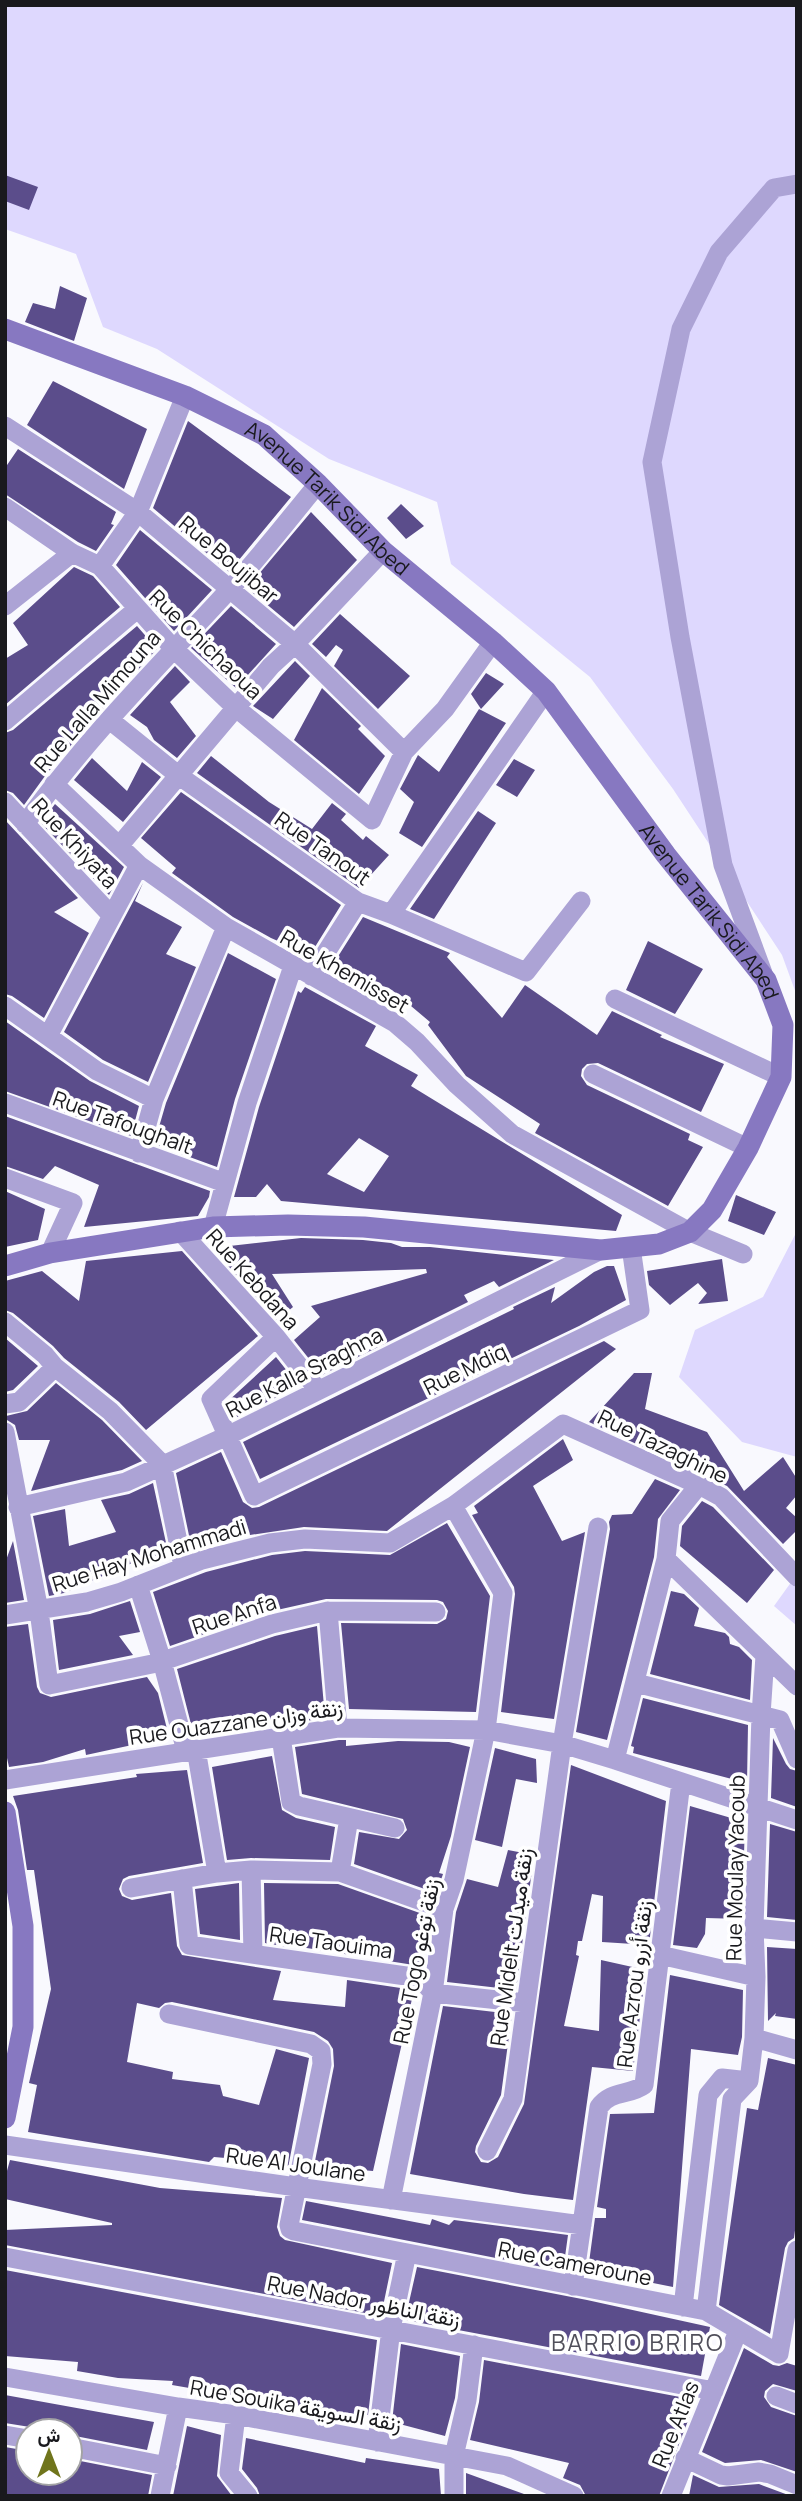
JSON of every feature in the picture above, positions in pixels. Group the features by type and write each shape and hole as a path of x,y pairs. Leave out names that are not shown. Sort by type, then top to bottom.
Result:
{"street":[{"path":"766,980 723,865 680,638 652,462 681,329 719,252 774,188 797,184"},
{"name":"Avenue Tarik Sidi Abed","path":"5,329 185,396 264,435 318,484 383,551 493,642 546,691 666,855 766,980 783,1025 781,1077 748,1148 712,1210 690,1232 659,1244 601,1251 364,1227 213,1227 50,1254 5,1266"},
{"path":"100,566 138,512 185,396"},
{"name":"Rue Boujibar","path":"5,426 138,512 295,644 404,752"},
{"name":"Rue Lalla Mimouna","path":"25,824 54,784 173,648 230,589 318,484"},
{"name":"Rue Chichaoua","path":"5,507 72,554 100,566 136,610 235,707 372,820 404,752"},
{"path":"119,846 271,666 383,551"},
{"path":"5,606 72,554"},
{"path":"5,721 136,610"},
{"path":"404,752 445,709 493,642"},
{"path":"391,914 546,691"},
{"name":"Rue Tanout","path":"111,721 178,775 358,902 526,972 581,901"},
{"name":"Rue Khemisset","path":"54,784 139,865 226,928 395,1023 417,1042 457,1086 512,1134 690,1232 743,1254"},
{"name":"Rue Khiyata","path":"5,802 111,916"},
{"path":"48,1036 139,865"},
{"path":"312,976 358,902"},
{"path":"139,1153 154,1099 226,928"},
{"path":"213,1227 247,1103 293,967"},
{"path":"615,999 781,1077"},
{"path":"5,1006 97,1071 154,1099"},
{"path":"593,1074 748,1148"},
{"name":"Rue Tafoughalt","path":"5,1103 225,1183"},
{"path":"5,1178 73,1203 50,1254"},
{"name":"Rue Kebdana","path":"180,1231 276,1337 318,1390"},
{"name":"Rue Mdiq","path":"227,1436 254,1496 640,1310 631,1247"},
{"name":"Rue Kalla Sraghna","path":"18,1507 126,1482 227,1436 601,1251"},
{"path":"5,1322 110,1411 162,1464 183,1566"},
{"path":"227,1436 211,1399 276,1337"},
{"path":"5,1404 19,1402 55,1367"},
{"name":"Rue Tazaghine","path":"563,1424 721,1497 797,1577"},
{"name":"Rue Hay Mohammadi","path":"5,1615 87,1602 183,1566 270,1544 293,1541 390,1543 453,1506 563,1424"},
{"path":"5,1432 39,1611"},
{"path":"615,1760 666,1559 670,1521 699,1485"},
{"name":"Rue Togo زنقة توغو","path":"391,2200 433,1993 444,1909 454,1880 486,1730 503,1593 453,1506"},
{"name":"Rue Midelt زنقة ميدلت","path":"487,2151 513,2099 562,1744 598,1527"},
{"path":"666,1559 797,1686"},
{"path":"138,1585 191,1750 217,1873"},
{"name":"Rue Anfa","path":"39,1611 49,1685 162,1661 272,1624 328,1611 436,1612"},
{"path":"328,1611 338,1728"},
{"name":"Rue Moulay Yacoub","path":"706,2311 732,2099 750,2081 754,2038 757,1977 754,1928 765,1656"},
{"path":"636,1683 780,1720 797,1759"},
{"name":"Rue Ouazzane زنقة وزان","path":"5,1780 338,1728 486,1730 562,1744 797,1820"},
{"path":"281,1737 291,1802 395,1828"},
{"name":"Rue Azrou زنقة أزرو","path":"573,2286 599,2107 604,2100 616,2093 639,2089 644,2085 681,1782"},
{"path":"5,1812 23,1926 23,2027 5,2118"},
{"path":"340,1872 349,1818"},
{"path":"131,1888 251,1870 340,1872 444,1909"},
{"path":"251,1870 253,1954"},
{"name":"Rue Taouima","path":"182,1879 189,1945 420,1978 433,1993 526,2003"},
{"path":"754,1928 797,1932"},
{"path":"660,1955 757,1977"},
{"path":"169,2014 311,2044 321,2051 322,2064 296,2187"},
{"path":"754,2038 797,2050"},
{"path":"683,2306 708,2095 722,2078 750,2081"},
{"name":"Rue Al Joulane","path":"5,2145 582,2225"},
{"name":"Rue Cameroune","path":"296,2187 290,2229 706,2311 779,2354 794,2288 797,2250"},
{"path":"377,2442 391,2329 407,2253"},
{"name":"Rue Nador زنقة الناظور","path":"5,2257 714,2390"},
{"name":"Rue Atlas","path":"671,2496 738,2331"},
{"path":"454,2496 454,2456 467,2400 474,2345"},
{"name":"Rue Souika زنقة السويقة","path":"5,2377 236,2415 507,2466 562,2493"},
{"path":"776,2396 797,2404"},
{"path":"160,2496 178,2407"},
{"path":"236,2415 229,2473 248,2496"},
{"path":"84,2450 167,2466"},
{"path":"685,2458 728,2476 759,2472 797,2485"}],"shaded area":[{"path":"5,5 797,5 797,996 782,955 673,789 590,677 451,564 437,502 329,459 157,349 103,327 76,254 5,229"},
{"path":"797,1231 797,1457 742,1442 679,1377 695,1330 763,1297"},
{"path":"797,1574 797,1626 774,1606"}],"building":[{"path":"5,175 38,187 29,210 5,201"},
{"path":"60,286 87,298 74,341 25,322 33,303 55,309"},
{"path":"53,381 147,429 124,489 27,425"},
{"path":"188,421 291,497 229,572 153,508"},
{"path":"18,449 116,512 111,524 114,525 96,551 5,494 5,468"},
{"path":"401,504 424,526 406,539 387,518"},
{"path":"311,512 357,560 294,627 247,588"},
{"path":"140,530 212,590 174,631 116,565"},
{"path":"74,567 93,576 120,607 5,705 5,659 28,645 13,623"},
{"path":"231,606 276,644 236,688 191,648"},
{"path":"340,614 410,676 378,709 334,666 343,650 336,645 326,657 312,644"},
{"path":"137,626 157,649 88,725 24,805 13,793 5,790 5,733 13,730"},
{"path":"295,661 310,676 273,719 253,706"},
{"path":"175,666 190,682 170,702 196,736 177,758 154,740 147,727 130,715"},
{"path":"486,673 504,684 481,709 471,694"},
{"path":"322,688 361,726 358,729 385,756 359,794 294,740"},
{"path":"479,709 506,723 422,847 399,833 414,802 400,789 418,755 439,772"},
{"path":"211,756 269,802 312,829 332,803 346,814 341,820 363,840 366,836 389,855 359,888 197,773"},
{"path":"92,758 127,791 142,762 161,777 123,822 74,780"},
{"path":"514,759 535,770 517,797 496,785"},
{"path":"181,792 341,905 310,955 233,917 172,873 176,868 141,838"},
{"path":"55,804 124,867 109,895 41,823"},
{"path":"478,811 496,823 434,919 410,909"},
{"path":"5,820 78,898 54,912 89,933 44,1018 5,994"},
{"path":"143,883 135,901 182,927 166,954 196,967 148,1082 103,1060 64,1032"},
{"path":"363,917 450,953 447,957 502,1018 525,985 597,1035 612,1011 662,1035 660,1037 724,1064 701,1112 598,1063 587,1064 582,1069 581,1076 587,1085 690,1134 688,1140 703,1147 668,1206 535,1133 540,1124 466,1076 428,1025 430,1022 392,990 332,966"},
{"path":"648,941 703,969 675,1014 626,990"},
{"path":"228,953 276,979 235,1099 217,1167 154,1144 166,1103"},
{"path":"305,987 376,1026 365,1046 418,1075 411,1086 622,1215 616,1231 281,1201 267,1184 256,1197 234,1197 259,1107 298,991 301,993","holes":["359,1138 389,1156 364,1192 327,1174"]},
{"path":"5,1021 90,1081 139,1106 131,1136 5,1091"},
{"path":"5,1116 210,1191 209,1197 198,1216 84,1227 99,1185 55,1166 43,1179 5,1166"},
{"path":"5,1191 45,1209 38,1240 5,1247"},
{"path":"736,1195 776,1212 764,1235 728,1221"},
{"path":"301,1238 363,1240 402,1247 430,1247 554,1260 499,1287 494,1281 464,1295 468,1302 322,1375 294,1340 320,1317 311,1306 427,1273 426,1269 272,1274 293,1307 277,1320 212,1248"},
{"path":"182,1251 258,1336 146,1430 119,1402 13,1313 5,1310 5,1281 42,1271 79,1301 86,1261"},
{"path":"722,1259 728,1301 698,1304 707,1293 698,1283 670,1305 649,1285 647,1271"},
{"path":"614,1266 626,1300 579,1326 260,1479 243,1442 555,1287 551,1303 594,1272"},
{"path":"5,1338 38,1366 13,1390 5,1392"},
{"path":"604,1341 616,1349 387,1531 304,1527 250,1535 247,1529 191,1545 176,1473 221,1452 243,1502 252,1508 259,1507"},
{"path":"276,1357 299,1386 233,1419 226,1403"},
{"path":"634,1373 652,1373 645,1409 707,1432 744,1491 783,1457 797,1479 797,1495 786,1508 797,1518 797,1530 783,1544 727,1486 589,1422"},
{"path":"56,1383 102,1420 142,1461 122,1470 31,1491 50,1440 19,1440 15,1425 7,1420 6,1416 27,1411"},
{"path":"563,1439 573,1460 533,1486 562,1541 585,1532 554,1719 501,1712 514,1587 472,1515 478,1513 474,1506"},
{"path":"655,1479 680,1490 658,1519 654,1557 607,1740 576,1732 609,1522 612,1515 632,1514"},
{"path":"153,1483 168,1552 130,1564 64,1593 49,1596 33,1516 65,1509 69,1546 116,1532 101,1500 129,1494"},
{"path":"702,1501 713,1507 774,1570 747,1603 680,1546 682,1526"},
{"path":"447,1523 490,1596 476,1712 349,1709 341,1623 437,1624 446,1619 448,1611 443,1602 437,1600 326,1599 268,1612 170,1646 153,1592 206,1572 272,1555 305,1551 390,1555"},
{"path":"13,1541 24,1600 5,1603 5,1563"},
{"path":"671,1591 684,1594 699,1608 694,1626 725,1633 730,1644 739,1647 752,1660 750,1700 650,1674"},
{"path":"130,1601 140,1632 119,1636 133,1655 59,1670 53,1620 90,1614"},
{"path":"28,1624 40,1693 51,1697 147,1677 158,1693 169,1737 86,1755 85,1749 43,1762 9,1767 5,1749 5,1627"},
{"path":"317,1626 325,1718 286,1724 285,1719 192,1728 177,1669 275,1636"},
{"path":"643,1698 748,1725 747,1783 633,1753 634,1747 631,1746"},
{"path":"773,1738 786,1764 797,1771 797,1807 771,1798"},
{"path":"346,1740 346,1746 398,1741 449,1742 470,1747 451,1836 439,1873 443,1874 436,1893 354,1864 359,1832 399,1839 407,1830 403,1819 302,1794 295,1747"},
{"path":"495,1748 536,1759 537,1783 516,1779 502,1847 475,1840"},
{"path":"272,1756 282,1810 296,1818 335,1827 330,1860 227,1860 212,1767"},
{"path":"571,1765 666,1801 649,1945 602,1942 603,1896 592,1894 582,1941 578,1941 576,1955 579,1956 564,2026 599,2031 601,1960 646,1970 633,2071 592,2067 573,2200 410,2174 443,2006 512,2014 501,2095 476,2146 475,2152 481,2162 488,2163 498,2157 524,2104"},
{"path":"187,1770 203,1863 129,1876 123,1879 119,1889 122,1896 132,1900 171,1893 177,1946 182,1955 281,1971 273,2000 345,2007 347,1980 414,1990 373,2171 314,2166 334,2066 333,2049 328,2041 314,2032 172,2002 159,2008 137,2003 127,2062 173,2072 172,2079 220,2085 223,2096 259,2105 276,2049 309,2058 288,2168 214,2157 209,2162 28,2132 37,2085 29,2083 51,1989 34,1870 27,1870 18,1810 13,1796 137,1777 136,1774"},
{"path":"690,1806 745,1822 742,1919 706,1918 705,1934 697,1948 673,1945"},
{"path":"770,1824 797,1832 797,1920 767,1917"},
{"path":"508,1850 534,1855 516,1990 447,1982 456,1912 467,1879 498,1887"},
{"path":"239,1883 240,1940 200,1934 195,1889"},
{"path":"264,1883 338,1884 431,1917 420,1966 265,1943"},
{"path":"767,1947 797,1949 797,2019 775,2016 776,2013 768,2021"},
{"path":"670,1975 743,1990 742,2037 738,2055 691,2049 673,2287 588,2270 595,2218 606,2218 606,2209 597,2207 610,2114 654,2113"},
{"path":"768,2058 797,2065 797,2215 794,2238 785,2248 770,2334 719,2305 747,2108 758,2110"},
{"path":"10,2160 160,2188 282,2198 277,2227 280,2236 285,2240 392,2263 381,2316 5,2245 5,2230 112,2225 5,2199 5,2178"},
{"path":"306,2201 430,2225 432,2219 449,2225 454,2220 568,2235 563,2271 302,2220"},
{"path":"417,2267 710,2327 701,2376 405,2320"},
{"path":"5,2270 377,2340 368,2415 358,2413 357,2417 172,2385 173,2381 118,2378 77,2371 78,2362 5,2356"},
{"path":"401,2344 460,2356 455,2398 445,2436 392,2422"},
{"path":"744,2348 773,2365 787,2363 797,2366 797,2391 773,2384 765,2391 764,2397 771,2407 797,2416 797,2472 761,2460 725,2463 702,2452"},
{"path":"484,2360 696,2400 659,2496 586,2496 580,2485 563,2478 569,2463 470,2440 479,2402"},
{"path":"5,2395 154,2422 147,2450 84,2438 84,2417 14,2417 14,2424 5,2423"},
{"path":"187,2426 221,2435 217,2476 232,2496 173,2496"},
{"path":"246,2438 365,2463 366,2458 439,2469 441,2496 260,2496 242,2469"},
{"path":"5,2447 14,2449 14,2487 84,2487 84,2462 152,2475 148,2496 5,2496"},
{"path":"466,2473 524,2494 524,2496 466,2496"},
{"path":"693,2475 719,2487 759,2484 791,2496 689,2496"}],"district":[{"name":"BARRIO BRIRO","path":"638,2342"}]}
